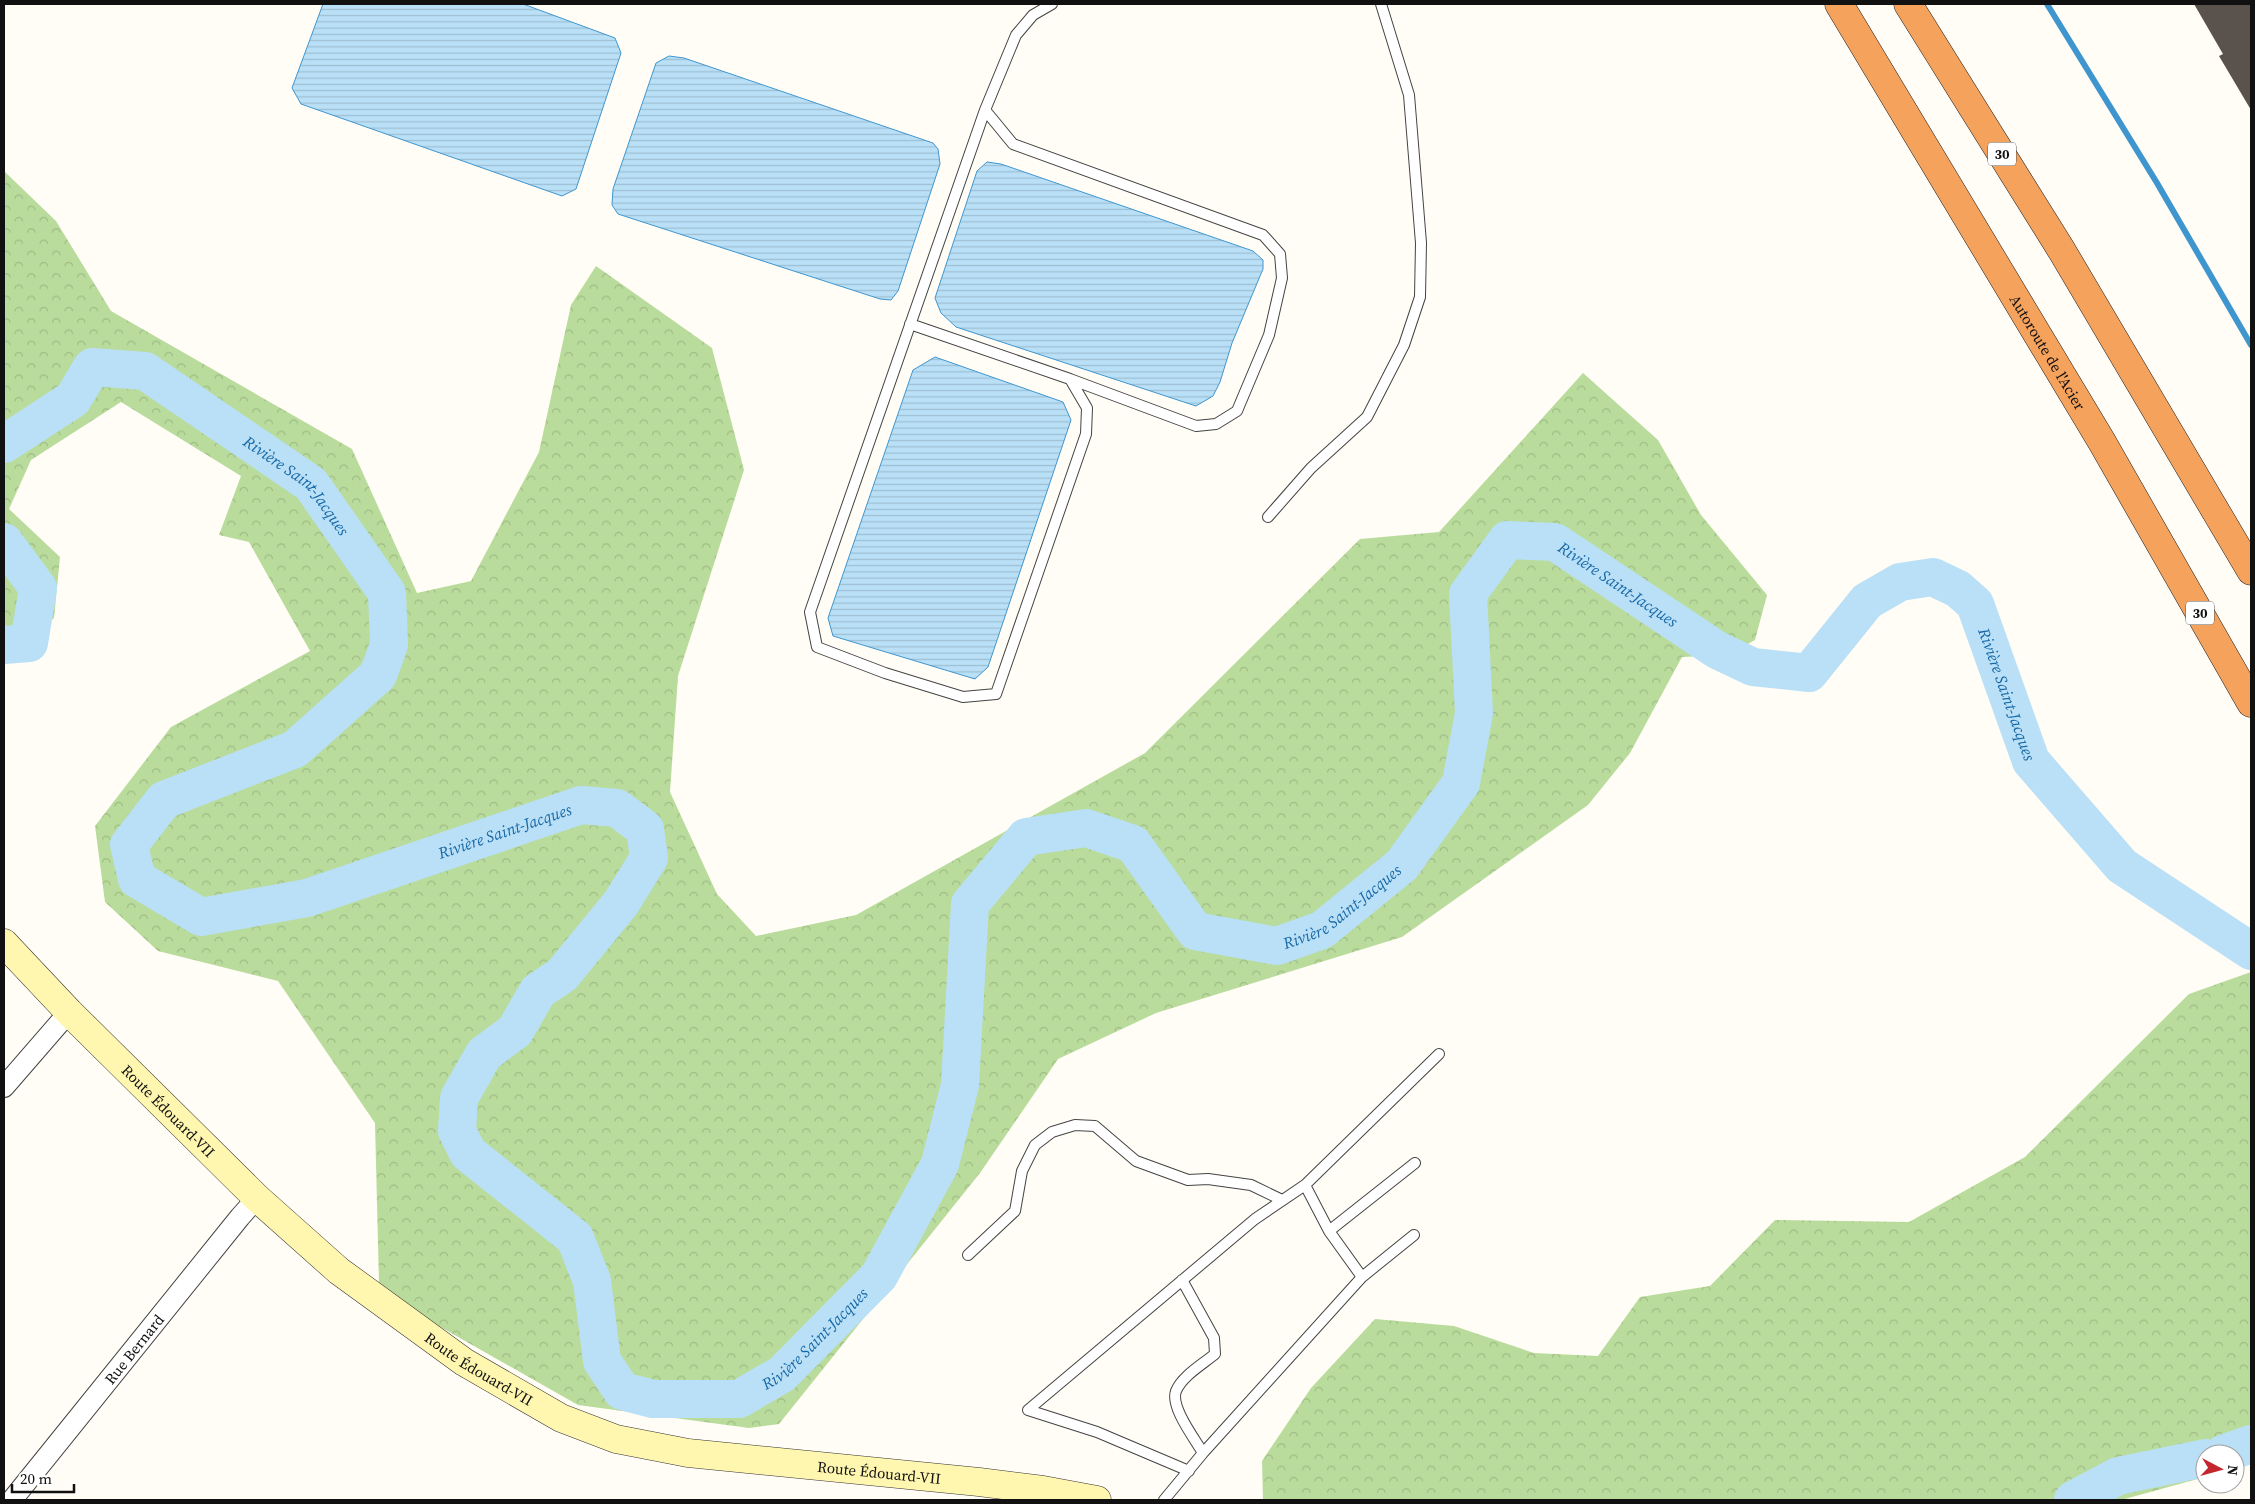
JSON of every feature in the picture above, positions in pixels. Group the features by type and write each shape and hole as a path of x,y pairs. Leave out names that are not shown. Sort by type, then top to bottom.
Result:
{"highway":[{"name":"Autoroute de l'Acier","path":"1839,4 2088,419 2251,703"},
{"name":"30","path":"1908,4 2062,251 2251,571"}],"main road":[{"name":"Route Édouard-VII","path":"4,943 69,1012 257,1198 339,1271 446,1350 560,1418 590,1430 635,1444 688,1453 979,1482 1043,1490 1097,1500"}],"street":[{"path":"4,1087 69,1012"},
{"name":"Rue Bernard","path":"12,1500 257,1198"}],"lane":[{"path":"1052,4 1033,15 1016,35 985,110 810,612 817,647 885,674 963,697 996,694 1086,434 1087,408 1070,379"},
{"path":"1268,517 1312,468 1367,417 1404,345 1420,297 1421,243 1409,95 1381,4"},
{"path":"910,324 1070,379 1196,426 1216,424 1237,412 1269,335 1282,278 1280,254 1263,235 1013,144 985,110"},
{"path":"1189,1471 1098,1432 1028,1410 1255,1219 1305,1185 1439,1054"},
{"path":"968,1255 1014,1212 1022,1171 1035,1144 1052,1132 1075,1125 1095,1126 1136,1161 1188,1180 1208,1179 1251,1185 1282,1200"},
{"path":"1329,1231 1415,1163"},
{"path":"1305,1185 1329,1231 1362,1278"},
{"path":"1164,1500 1203,1453 1362,1278 1414,1235"},
{"path":"1182,1280 1214,1338 1215,1354 1188,1376 1176,1391 1174,1404 1203,1453"}],"green space":[{"path":"4,171 56,221 111,311 352,449 417,593 471,581 539,452 571,305 596,266 712,348 744,470 678,676 670,792 717,894 756,936 856,915 1145,753 1360,539 1439,532 1583,373 1658,440 1701,515 1767,595 1755,640 1728,655 1682,657 1630,753 1588,805 1402,937 1156,1013 1058,1059 980,1173 779,1424 749,1428 578,1405 437,1325 379,1283 375,1123 278,981 158,951 105,902 95,826 171,727 310,651 249,542 219,535 241,476 121,402 31,460 9,509 60,557 54,618 4,662"},
{"path":"2251,972 2251,1464 2245,1466 2245,1444 2195,1444 2195,1480 2121,1500 1263,1500 1262,1461 1311,1388 1375,1319 1454,1326 1534,1353 1598,1356 1640,1297 1710,1286 1775,1220 1909,1222 2025,1157 2189,994"}],"water":[{"path":"323,4 523,4 615,38 621,53 576,189 562,196 301,104 292,88"},
{"path":"669,56 684,58 933,143 938,149 940,164 898,291 891,300 880,299 618,214 612,205 613,189 656,63"},
{"path":"987,162 1001,164 1253,251 1263,260 1263,269 1232,343 1220,382 1213,396 1196,406 956,327 941,313 935,298 977,171"},
{"path":"935,357 1063,402 1071,420 988,667 975,679 833,636 828,618 913,370"}],"building":[{"path":"2194,4 2251,4 2251,110 2219,56 2223,54"}],"waterway":[{"path":"2047,4 2157,183 2251,345"},
{"name":"Rivière Saint-Jacques","path":"4,444 73,399 92,367 145,371 311,484 387,593 389,645 378,675 295,749 164,800 129,845 137,879 201,917 307,898 581,805 617,808 645,829 649,858 621,903 562,975 538,991 515,1031 484,1054 459,1098 457,1131 468,1153 575,1238 592,1281 602,1361 622,1391 653,1399 739,1399 782,1374 879,1276 940,1164 960,1085 970,904 1026,837 1086,828 1133,844 1195,931 1277,946 1322,930 1402,865 1461,783 1474,713 1468,594 1507,540 1555,542 1717,650 1753,667 1809,673 1867,601 1900,582 1933,577 1958,589 1975,604 2031,761 2122,866 2251,951"},
{"name":"Rivière Saint-Jacques","path":"4,542 38,588 29,643 4,645"},
{"name":"Rivière Saint-Jacques","path":"2245,1446 2251,1444"},
{"name":"Rivière Saint-Jacques","path":"2073,1500 2118,1476 2195,1460"}]}
